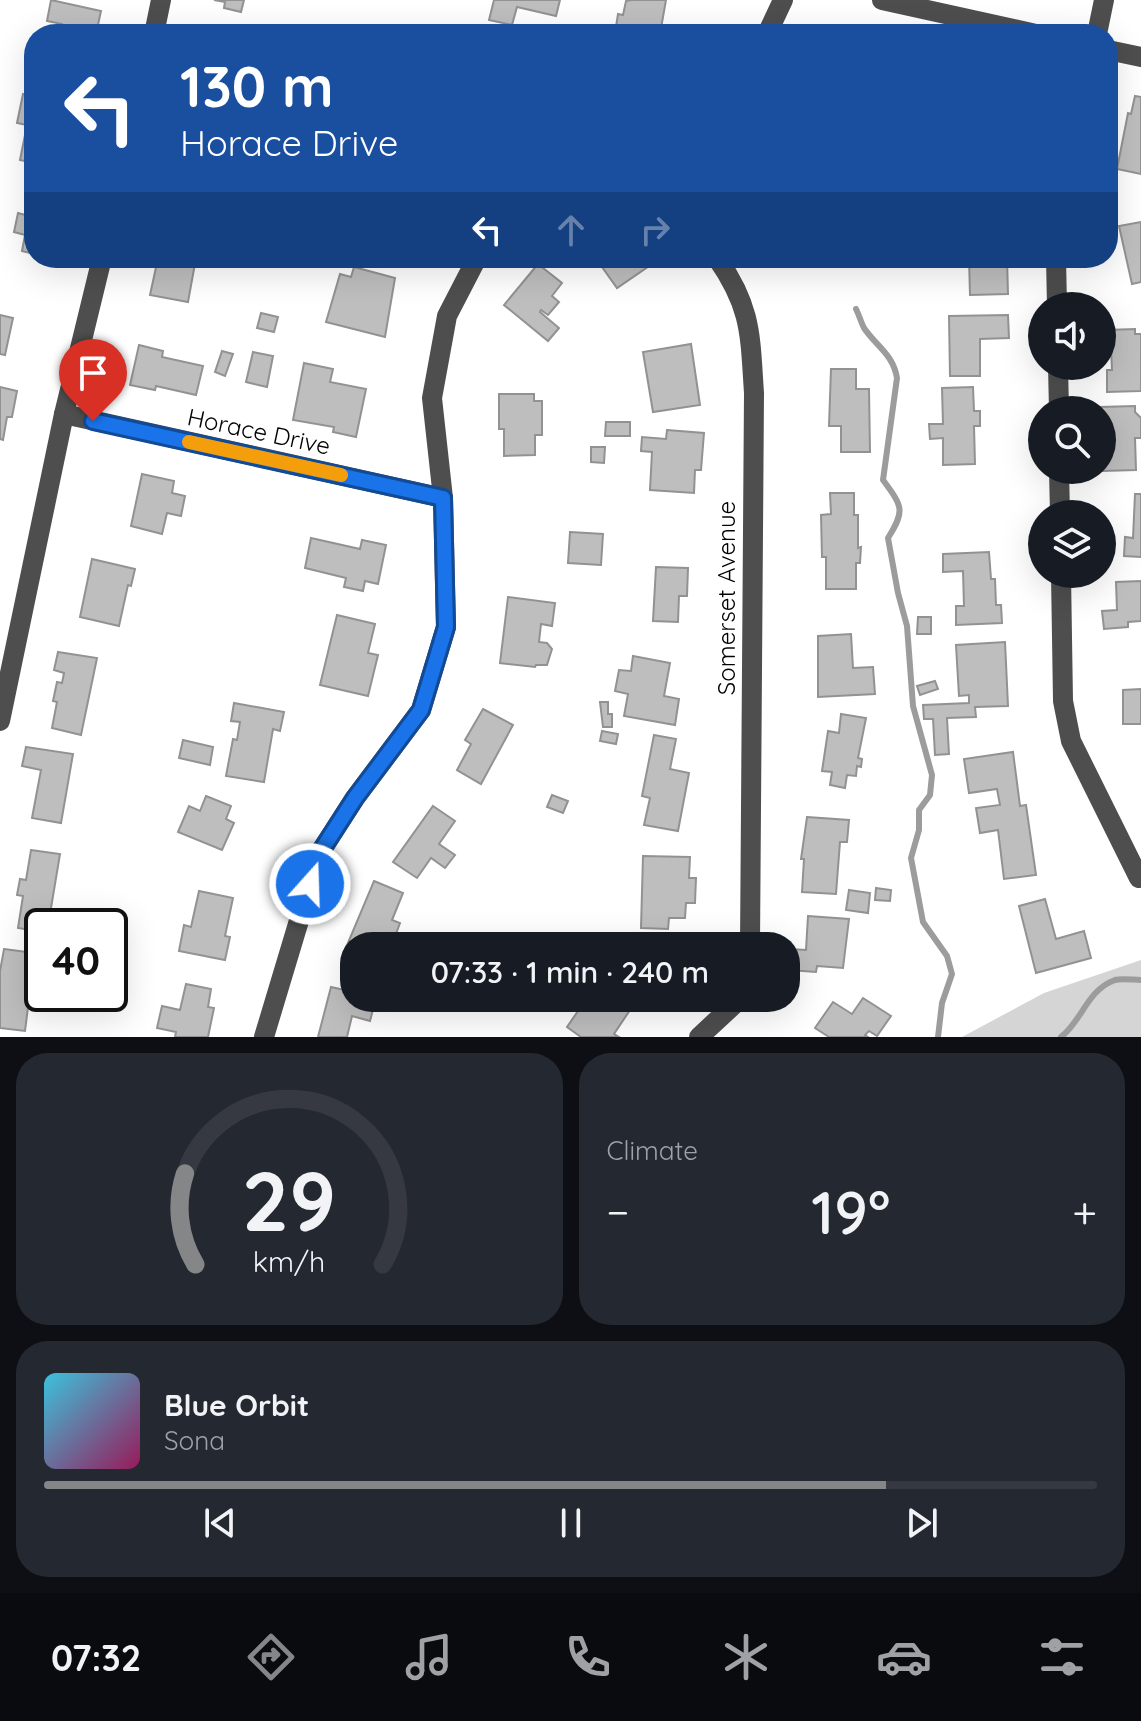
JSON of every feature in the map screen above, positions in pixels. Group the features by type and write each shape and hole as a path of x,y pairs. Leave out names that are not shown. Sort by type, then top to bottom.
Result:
{"street":[{"path":"156,24 161,0"},
{"path":"772,24 783,0"},
{"path":"882,0 991,24"},
{"path":"1099,24 1104,0"},
{"path":"1118,52 1141,57"},
{"path":"0,721 64,414 100,268"},
{"path":"264,1037 319,854 355,798 421,710 446,627 443,498 432,398 447,316 472,268"},
{"name":"Somerset Avenue","path":"724,268 735,284 750,326 753,380 750,932"},
{"path":"1056,268 1057,292"},
{"name":"Horace Drive","path":"64,414 443,498"},
{"path":"1061,588 1063,701 1071,741 1139,878"},
{"path":"699,1037 726,1012"}],"shaded area":[{"path":"1141,960 1141,1037 962,1037 1044,993"}],"building":[{"path":"51,0 101,11 98,24 47,21"},
{"path":"214,0 244,0 241,12 224,8 225,2"},
{"path":"494,0 560,0 556,16 517,7 512,24 489,20"},
{"path":"666,0 662,24 616,24 618,14 623,15 626,1"},
{"path":"23,94 24,94 24,124 17,123"},
{"path":"1135,96 1141,97 1141,174 1118,169 1128,113 1131,114"},
{"path":"24,140 24,161 20,160"},
{"path":"18,213 24,215 24,235 14,232"},
{"path":"1141,222 1141,282 1132,284 1119,226"},
{"path":"156,268 194,268 188,302 150,295"},
{"path":"354,268 358,268 395,278 385,337 326,322 340,274 351,277"},
{"path":"535,268 543,268 562,283 552,296 559,302 548,315 540,312 559,328 548,341 504,305"},
{"path":"603,268 646,268 617,288"},
{"path":"969,268 1007,268 1008,294 970,295"},
{"path":"261,313 278,317 274,332 257,328"},
{"path":"0,315 13,318 5,355 0,354"},
{"path":"1008,315 1009,338 980,339 980,376 950,376 949,316"},
{"path":"1135,329 1135,334 1141,334 1141,391 1107,392 1107,380 1116,380 1116,330"},
{"path":"691,344 700,405 653,412 643,352"},
{"path":"139,345 163,351 162,357 203,366 196,395 156,386 155,390 130,385"},
{"path":"222,351 233,354 225,376 215,372"},
{"path":"253,352 273,356 267,387 246,382"},
{"path":"304,363 333,369 330,382 366,389 356,437 333,432 334,427 293,420"},
{"path":"831,369 856,369 856,389 869,389 870,452 841,452 841,426 829,426"},
{"path":"0,387 17,391 12,417 7,417 3,440 0,439"},
{"path":"973,387 974,411 980,411 980,426 974,426 975,464 943,465 943,438 930,439 929,424 943,424 942,388"},
{"path":"499,394 534,394 534,401 542,401 542,435 535,435 535,455 504,456 504,429 499,429"},
{"path":"1135,406 1135,412 1141,418 1141,438 1135,438 1136,470 1116,471 1116,407"},
{"path":"606,422 630,422 630,436 605,436"},
{"path":"667,430 704,433 701,470 695,470 694,493 650,490 652,452 641,451 642,437 666,439"},
{"path":"591,447 605,447 604,463 591,462"},
{"path":"142,474 174,481 172,493 185,496 181,516 167,513 162,534 131,526"},
{"path":"830,493 854,493 858,548 861,547 860,563 856,563 856,589 826,589 821,515 831,514"},
{"path":"1135,494 1141,494 1141,557 1124,556 1125,537 1133,538"},
{"path":"570,532 603,534 601,565 568,563"},
{"path":"311,538 360,549 362,540 386,545 378,584 365,581 363,591 344,587 346,578 305,568"},
{"path":"989,552 991,579 995,579 996,605 1001,605 1002,623 956,625 956,606 964,606 963,571 943,572 943,554"},
{"path":"92,559 135,569 131,586 128,585 119,626 80,617"},
{"path":"656,567 688,568 687,596 679,596 678,622 653,621"},
{"path":"1141,581 1141,621 1128,622 1128,627 1104,629 1102,611 1117,610 1116,582"},
{"path":"508,597 555,603 552,626 541,624 539,642 547,643 552,649 547,665 535,667 500,663"},
{"path":"337,615 375,624 368,653 378,655 368,696 320,685"},
{"path":"918,617 931,617 931,634 917,634"},
{"path":"851,634 853,668 873,667 875,694 818,697 818,636"},
{"path":"1005,642 1008,706 975,707 976,717 947,718 949,754 935,755 933,719 924,719 923,705 969,703 969,695 959,696 956,645"},
{"path":"58,652 97,658 81,735 52,728 57,682 62,683 64,673 54,670"},
{"path":"633,656 670,663 664,696 679,699 675,725 624,716 628,694 615,691 619,670 631,671"},
{"path":"935,681 938,689 920,695 917,686"},
{"path":"1141,689 1141,724 1123,724 1123,690"},
{"path":"600,702 608,702 612,727 603,727"},
{"path":"234,703 284,712 280,731 273,729 264,782 226,776 233,739 237,740 240,722 231,721"},
{"path":"483,709 513,725 481,784 457,770 471,744 465,740"},
{"path":"841,714 866,718 858,758 862,759 861,767 857,766 856,776 847,775 845,788 830,785 832,772 822,771 828,731 839,733"},
{"path":"602,731 618,734 616,744 600,741"},
{"path":"654,735 676,739 670,769 689,773 678,831 644,825 650,798 642,796"},
{"path":"183,740 213,747 210,765 179,758"},
{"path":"26,747 73,754 61,823 32,818 41,770 22,766"},
{"path":"1013,752 1020,806 1026,805 1036,875 1004,879 998,830 980,833 976,808 1000,805 997,789 969,793 964,759"},
{"path":"552,795 568,801 563,813 547,807"},
{"path":"206,796 231,806 226,819 234,823 222,850 178,832 189,806 200,811"},
{"path":"433,806 455,821 439,844 455,855 445,868 431,858 417,878 393,862"},
{"path":"807,817 849,820 847,842 840,842 836,894 802,892 804,859 801,859"},
{"path":"31,850 60,854 51,908 24,908 24,929 18,928 23,896 17,895 20,879 26,880"},
{"path":"643,856 690,857 689,878 696,878 695,903 686,903 685,918 669,918 668,929 641,928"},
{"path":"374,881 403,893 392,920 400,923 397,932 353,932"},
{"path":"876,888 891,890 890,901 875,900"},
{"path":"849,890 870,893 868,913 846,910"},
{"path":"199,891 233,898 225,936 230,937 225,960 179,951 184,925 191,927"},
{"path":"1045,899 1056,939 1084,931 1091,958 1036,973 1019,906"},
{"path":"808,916 849,919 843,968 817,966 816,972 800,971 800,950 806,950"},
{"path":"4,949 24,952 24,1012 27,1012 25,1031 0,1028 0,971"},
{"path":"186,984 211,989 208,1007 214,1008 208,1037 175,1037 176,1032 157,1028 162,1006 180,1010"},
{"path":"331,987 340,989 340,1012 372,1012 370,1021 352,1016 347,1037 318,1037"},
{"path":"863,998 891,1016 877,1036 869,1031 865,1035 868,1037 829,1037 815,1028 833,1002 852,1014"},
{"path":"577,1012 629,1012 614,1034 619,1037 581,1037 567,1027"}],"waterway":[{"path":"856,309 864,328 892,363 897,378 883,480 899,508 897,521 888,538 907,626 913,706 932,775 930,795 919,810 919,830 911,858 923,922 947,956 952,974 942,1003 938,1037"},
{"path":"1061,1037 1091,998 1106,985 1118,979 1141,980"}],"slow traffic":[{"path":"189,442 341,475"}],"route":[{"path":"93,421 443,498 446,627 421,710 355,798 319,854 310,884"}]}
